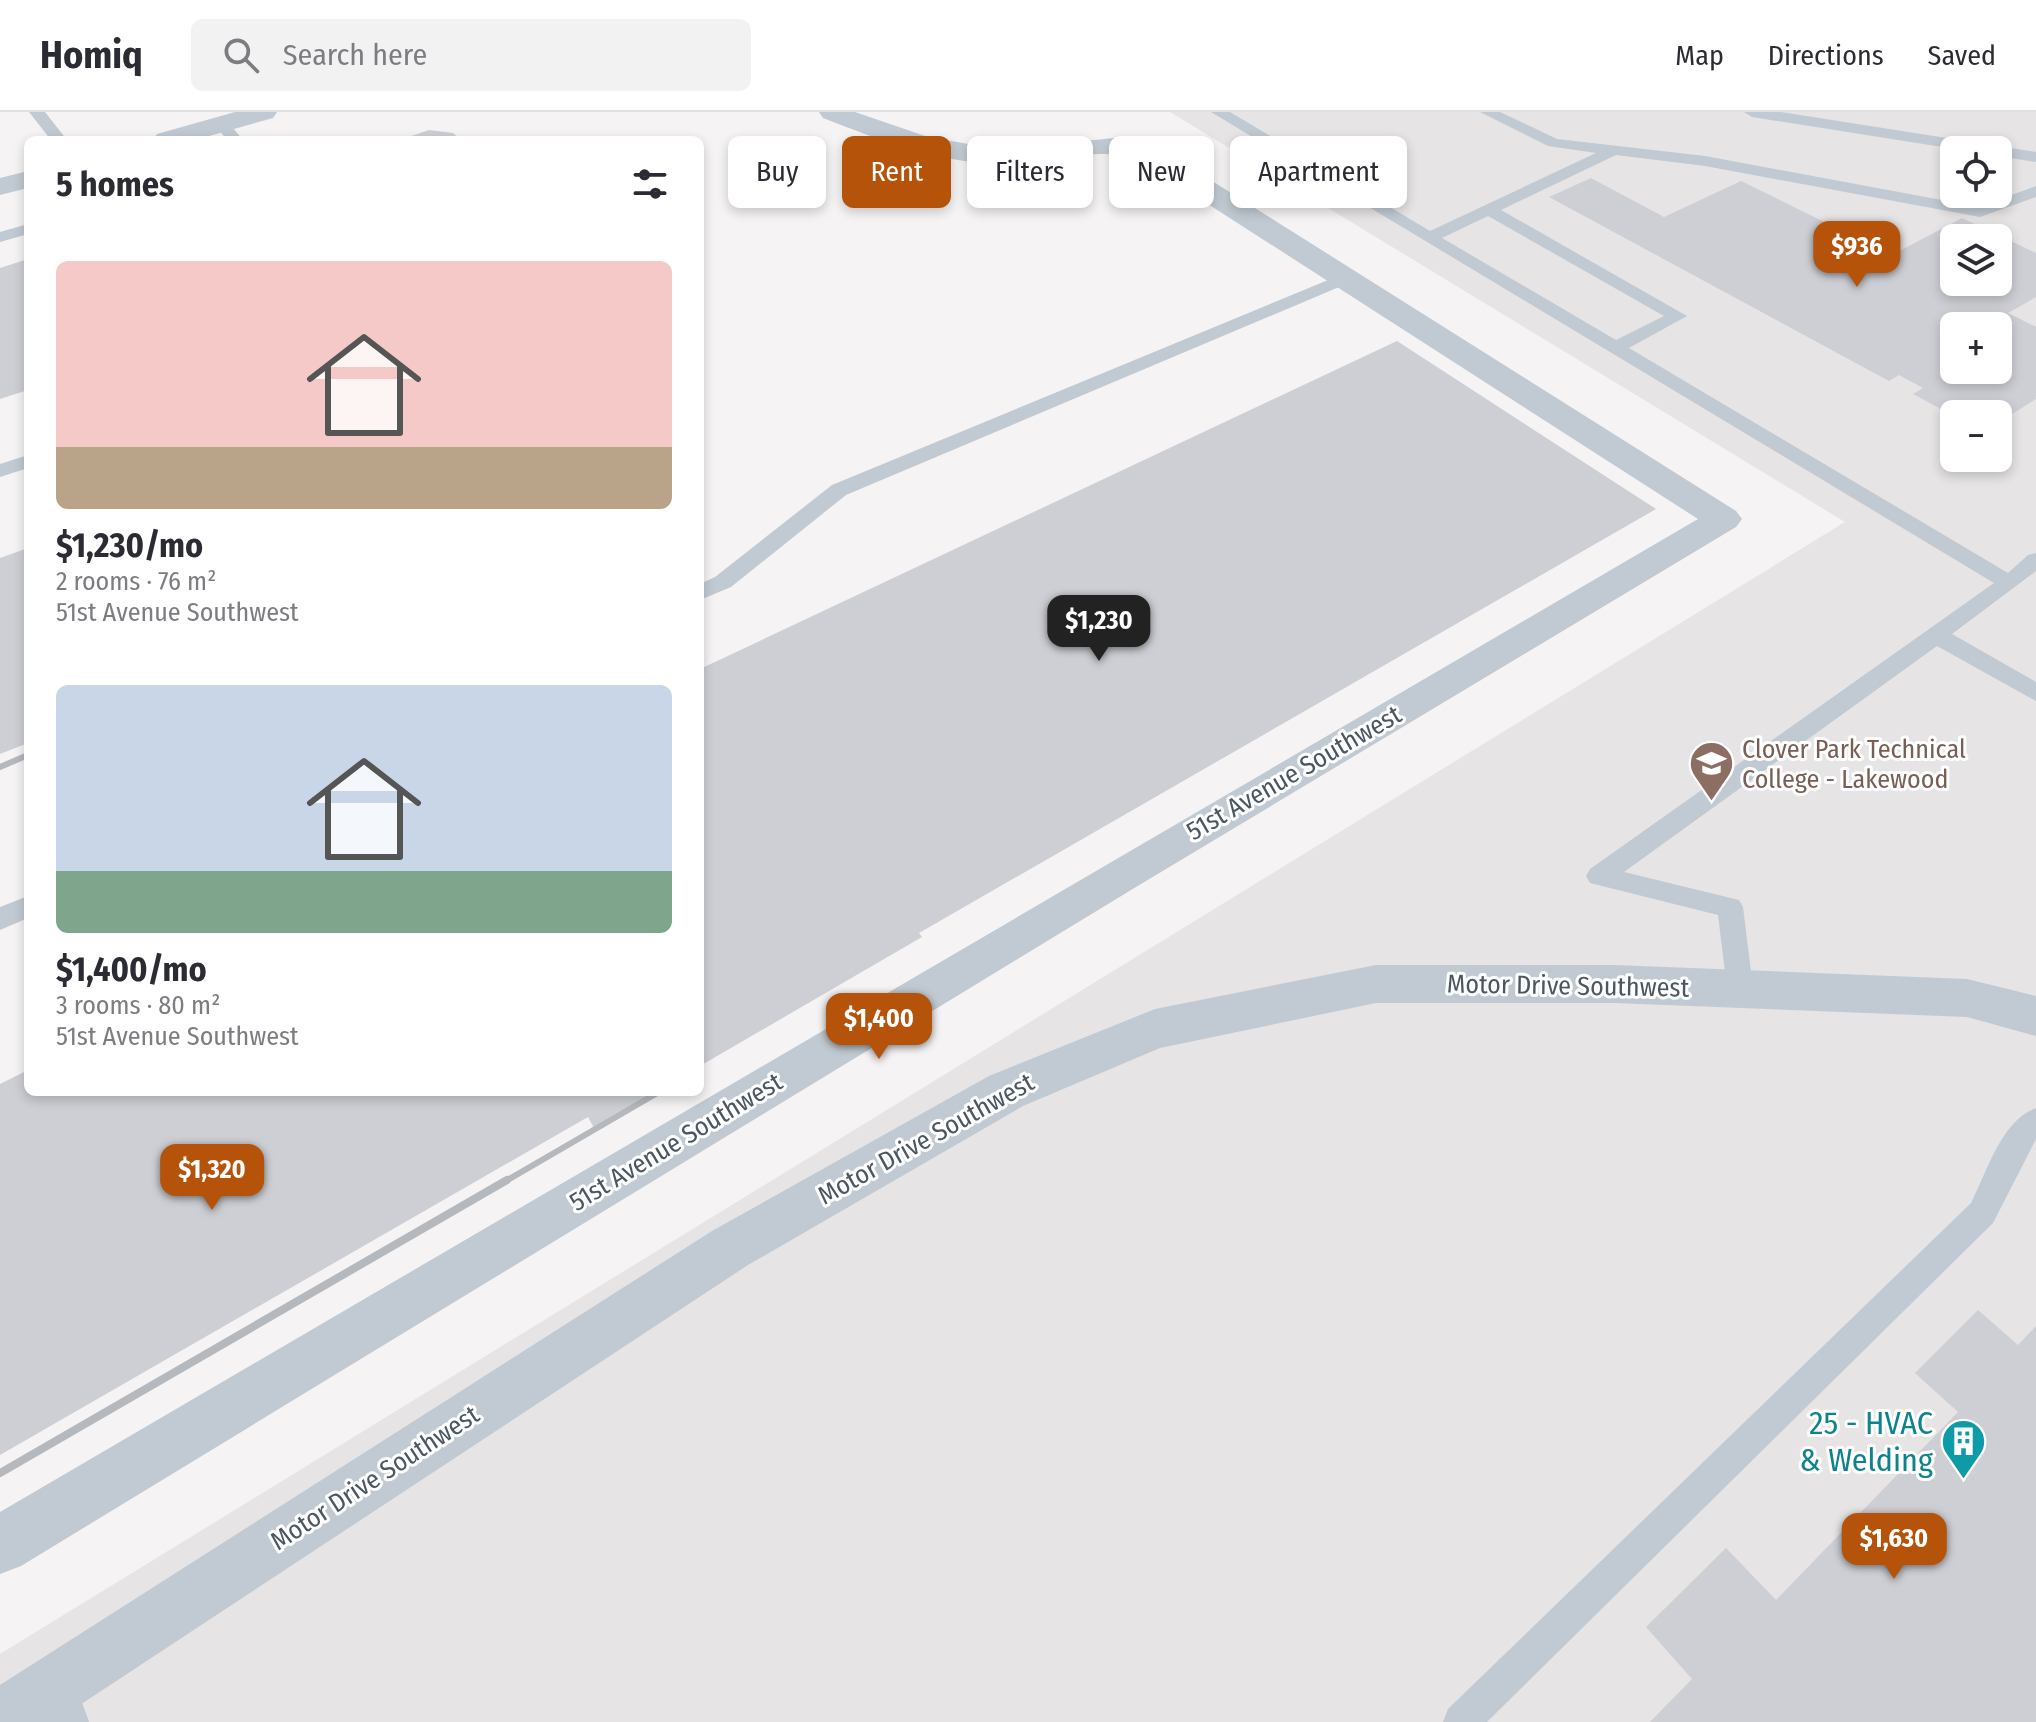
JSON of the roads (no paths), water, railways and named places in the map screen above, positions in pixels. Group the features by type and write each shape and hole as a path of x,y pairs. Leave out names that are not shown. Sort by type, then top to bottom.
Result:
{"street":[{"path":"197,136 228,132 264,112"},
{"name":"51st Avenue Southwest","path":"0,1545 1121,875 1724,519 1148,153 1133,147 1096,146 1010,156 976,155 905,138 832,112"},
{"path":"0,187 24,180"},
{"name":"Motor Drive Southwest","path":"0,1721 64,1703 730,1248 1006,1091 1155,1029 1376,984 1614,984 1967,998 2036,1016"}],"lane":[{"path":"37,112 56,136"},
{"path":"1219,112 2009,583"},
{"path":"1488,112 1554,143 1705,161 1980,212 2036,191"},
{"path":"1752,112 1940,142"},
{"path":"1430,237 1614,150"},
{"path":"2012,153 2036,157"},
{"path":"1488,209 1678,316 1615,348"},
{"path":"0,237 24,230"},
{"path":"704,591 723,582 839,490 1345,278"},
{"path":"0,471 24,462"},
{"path":"1740,988 1730,907 1599,876 2009,583 2036,560"},
{"path":"1936,635 2036,693"},
{"path":"0,919 24,908"},
{"path":"1461,1722 1982,1213 2021,1134 2036,1121"}],"railway":[{"path":"0,767 24,757"},
{"path":"504,1182 652,1096"},
{"path":"0,1473 507,1180"}],"place":[{"name":"Clover Park Technical College - Lakewood","path":"1711,803"},
{"name":"25 - HVAC & Welding","path":"1964,1480"}]}
